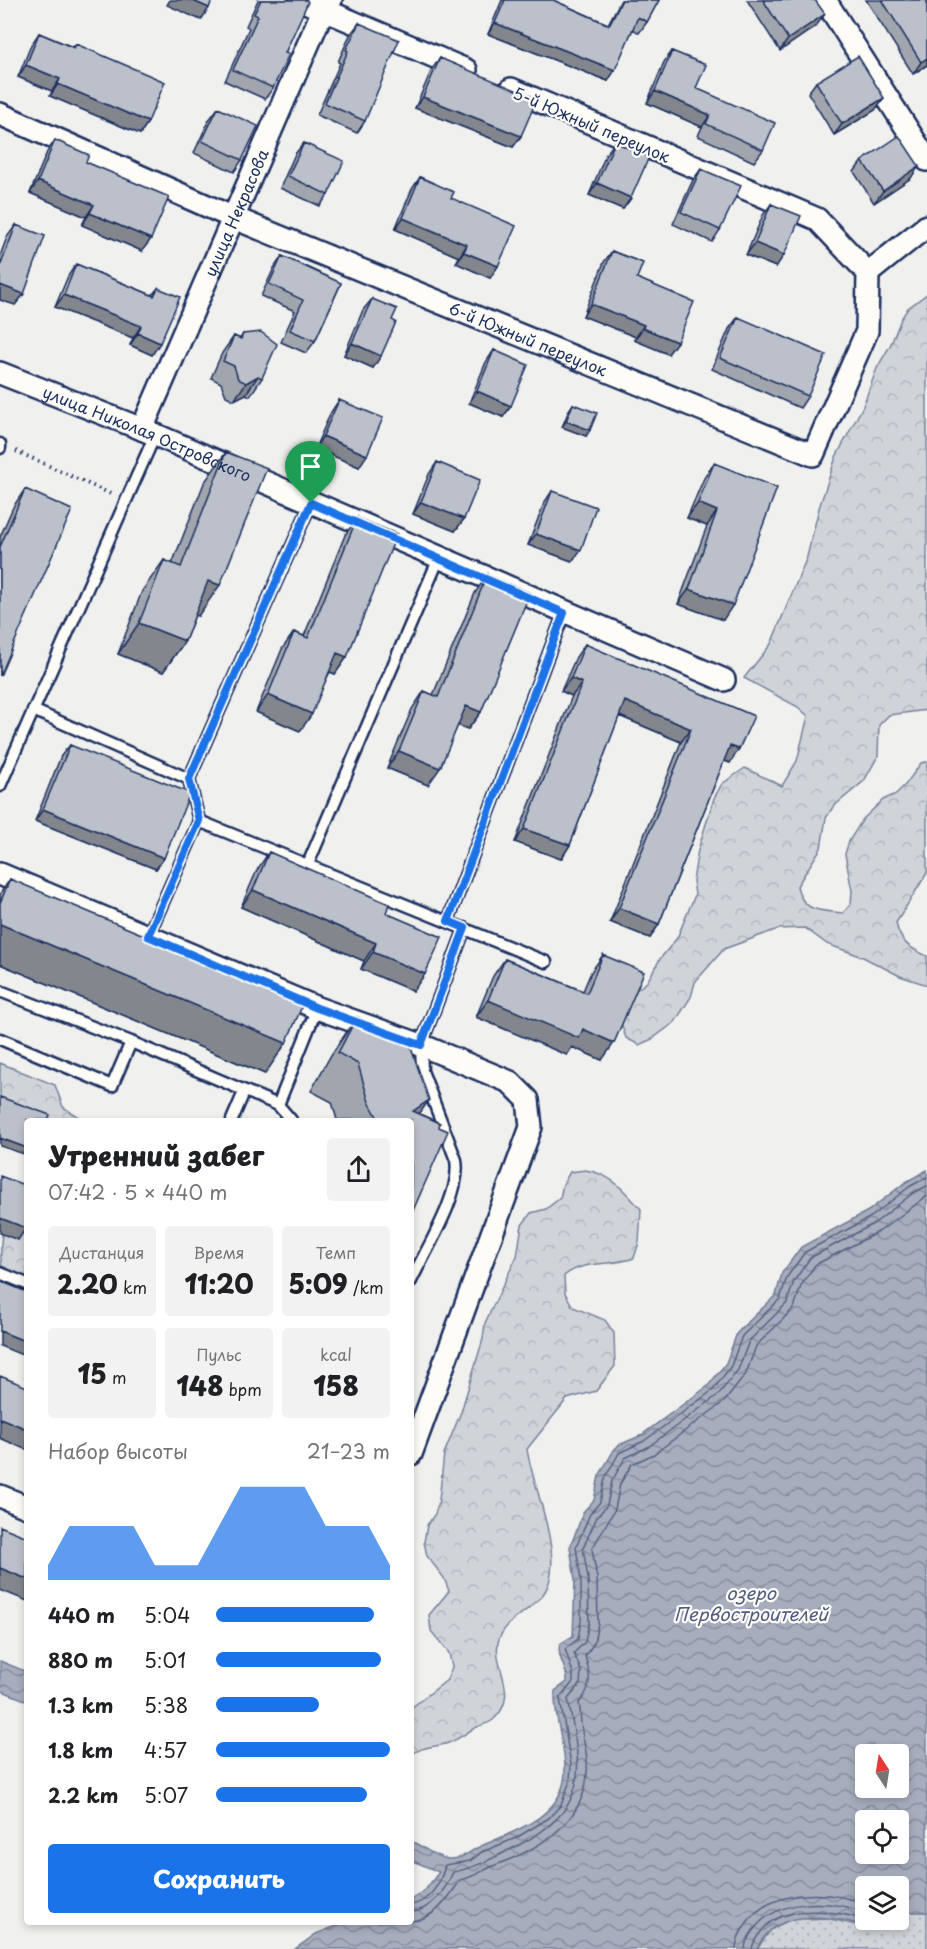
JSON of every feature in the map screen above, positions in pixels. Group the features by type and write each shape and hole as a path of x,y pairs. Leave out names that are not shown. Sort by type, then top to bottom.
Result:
{"street":[{"name":"5-й Южный переулок","path":"301,0 327,5 817,219 868,273"},
{"path":"825,0 927,160"},
{"name":"улица Некрасова","path":"149,432 234,218 327,5"},
{"name":"6-й Южный переулок","path":"0,114 234,218 813,455 867,331 868,273"},
{"path":"868,273 927,226"},
{"name":"улица Николая Островского","path":"0,373 149,432 564,613 724,680"},
{"path":"0,874 317,1008 421,1045 510,1082 528,1100 531,1127 414,1442"},
{"path":"0,1496 24,1507"}],"lane":[{"path":"0,786 125,501 149,432"},
{"path":"148,936 199,821 189,779 311,503"},
{"path":"308,864 439,558"},
{"path":"448,921 564,613"},
{"path":"33,710 189,779"},
{"path":"199,821 546,962"},
{"path":"414,1275 454,1190 458,1173 456,1160 422,1071 421,1045 465,928"},
{"path":"0,991 131,1042 278,1105 289,1118"},
{"path":"278,1105 317,1008"},
{"path":"0,1039 112,1086 131,1042"},
{"path":"233,1118 244,1092"},
{"path":"0,1273 24,1283"}],"path":[{"path":"0,446 125,501"}],"green space":[{"path":"927,294 927,710 889,715 879,725 878,756 864,781 833,807 826,818 821,848 797,886 803,901 808,906 843,913 851,904 852,891 845,854 849,841 863,819 883,800 896,794 921,763 927,762 927,873 896,923 906,944 927,956 927,985 900,976 863,957 827,944 805,928 778,929 724,949 695,982 691,997 675,1022 652,1039 639,1045 626,1038 620,1020 636,990 647,982 660,959 677,938 695,895 693,881 698,850 714,798 722,784 745,768 782,786 797,761 808,716 798,707 744,678 771,644 807,557 819,508 836,457 863,406 877,368 908,308"},
{"path":"0,1063 55,1085 63,1107 80,1118 24,1118 24,1123 0,1143"},
{"path":"585,1170 603,1175 622,1189 641,1209 639,1242 634,1258 580,1267 564,1276 565,1293 573,1307 605,1320 614,1333 615,1366 596,1391 567,1399 527,1449 547,1525 552,1565 549,1583 541,1597 510,1623 500,1636 497,1652 506,1691 501,1711 493,1720 454,1741 414,1753 414,1706 447,1680 452,1667 449,1653 431,1631 429,1615 449,1591 444,1578 427,1556 424,1542 427,1525 435,1514 439,1500 444,1454 461,1412 483,1339 485,1323 517,1256 522,1225 531,1213 546,1209 560,1198 563,1184 570,1172"},
{"path":"15,1230 24,1233 24,1287 3,1271 1,1245 3,1232"},
{"path":"909,1910 927,1912 927,1949 757,1949 771,1929 789,1920 826,1918 855,1925 855,1930 909,1930"}],"water":[{"name":"озеро Первостроителей","path":"927,1170 927,1912 909,1912 909,1876 855,1876 855,1923 816,1917 793,1920 772,1929 757,1949 295,1949 316,1934 338,1925 414,1925 414,1898 426,1889 439,1872 414,1861 414,1843 439,1856 448,1859 458,1858 532,1823 543,1815 560,1794 565,1770 556,1714 555,1691 567,1682 559,1649 560,1644 573,1636 575,1580 570,1547 584,1511 594,1500 599,1476 619,1445 640,1436 708,1386 726,1363 737,1333 776,1295 782,1273 801,1247 868,1211 906,1182"},
{"path":"0,1661 24,1671 24,1700 0,1690"}],"building":[{"path":"191,0 212,0 209,8"},
{"path":"261,0 306,0 308,2 285,53 289,54 273,88 233,70 258,16 254,14"},
{"path":"505,0 553,0 609,25 622,0 659,0 647,22 638,17 615,70 495,23"},
{"path":"763,0 815,0 825,14 788,39"},
{"path":"882,0 927,0 927,58 921,62"},
{"path":"359,23 399,40 365,121 325,103"},
{"path":"39,33 74,48 76,44 165,82 148,122 58,84 60,79 26,65"},
{"path":"672,51 706,65 696,88 775,123 763,150 706,124 710,115 655,91"},
{"path":"858,56 884,98 842,124 816,82"},
{"path":"440,58 537,99 521,136 423,97"},
{"path":"218,108 258,126 242,160 202,141"},
{"path":"899,136 919,166 883,191 862,161"},
{"path":"55,140 89,155 86,162 169,197 151,239 90,213 94,205 38,181"},
{"path":"615,142 649,157 631,198 597,183"},
{"path":"304,143 344,161 328,195 288,176"},
{"path":"701,169 741,186 720,230 681,212"},
{"path":"420,177 454,192 451,198 516,226 498,266 464,252 467,245 403,218"},
{"path":"771,204 801,216 784,255 755,243"},
{"path":"16,225 45,236 24,294 0,285 0,267"},
{"path":"612,251 643,263 637,278 694,302 677,342 643,328 644,325 591,304"},
{"path":"282,256 341,283 315,341 290,330 303,300 269,284"},
{"path":"76,264 154,296 158,288 180,297 160,343 138,333 141,326 64,295"},
{"path":"372,299 397,309 392,320 396,322 381,356 352,343"},
{"path":"738,317 826,355 808,396 720,358"},
{"path":"261,332 277,344 262,378 258,376 246,383 238,379 234,366 223,361 234,336 241,339 243,334"},
{"path":"494,350 528,365 511,406 477,391"},
{"path":"339,400 383,418 367,455 323,436"},
{"path":"573,404 597,413 590,430 566,421"},
{"path":"226,452 267,468 220,585 208,581 185,641 139,623 164,560 181,567"},
{"path":"437,462 480,480 464,519 421,502"},
{"path":"714,463 777,488 733,605 689,589 717,511 698,503"},
{"path":"25,489 72,510 0,676 0,547"},
{"path":"552,491 596,507 581,550 536,534"},
{"path":"357,518 397,534 347,657 337,653 312,714 268,695 294,632 308,638"},
{"path":"487,575 530,593 481,712 466,706 440,768 399,751 424,691 438,697"},
{"path":"585,644 754,716 739,749 730,746 659,924 619,908 691,729 625,701 570,845 524,829 582,683 571,678"},
{"path":"70,745 190,793 164,858 43,809"},
{"path":"269,852 389,904 386,913 442,937 425,974 373,952 376,943 253,890"},
{"path":"10,879 304,1002 286,1043 0,924 0,903"},
{"path":"603,955 644,972 614,1043 583,1029 579,1038 488,1000 505,959 587,993"},
{"path":"357,1017 378,1028 386,1036 407,1036 429,1100 413,1111 440,1123 439,1127 448,1131 414,1208 414,1118 378,1118 369,1102 358,1064 338,1053"},
{"path":"0,1097 50,1115 49,1118 24,1118 24,1147 0,1138"},
{"path":"0,1176 24,1185 24,1227 0,1218"},
{"path":"0,1281 24,1291 24,1341 0,1331"},
{"path":"0,1376 24,1386 24,1428 0,1418"},
{"path":"0,1526 24,1536 24,1578 0,1568"}],"route":[{"path":"311,503 564,613 448,921 465,928 421,1045 317,1008 148,936 199,821 189,779 311,503"}]}
